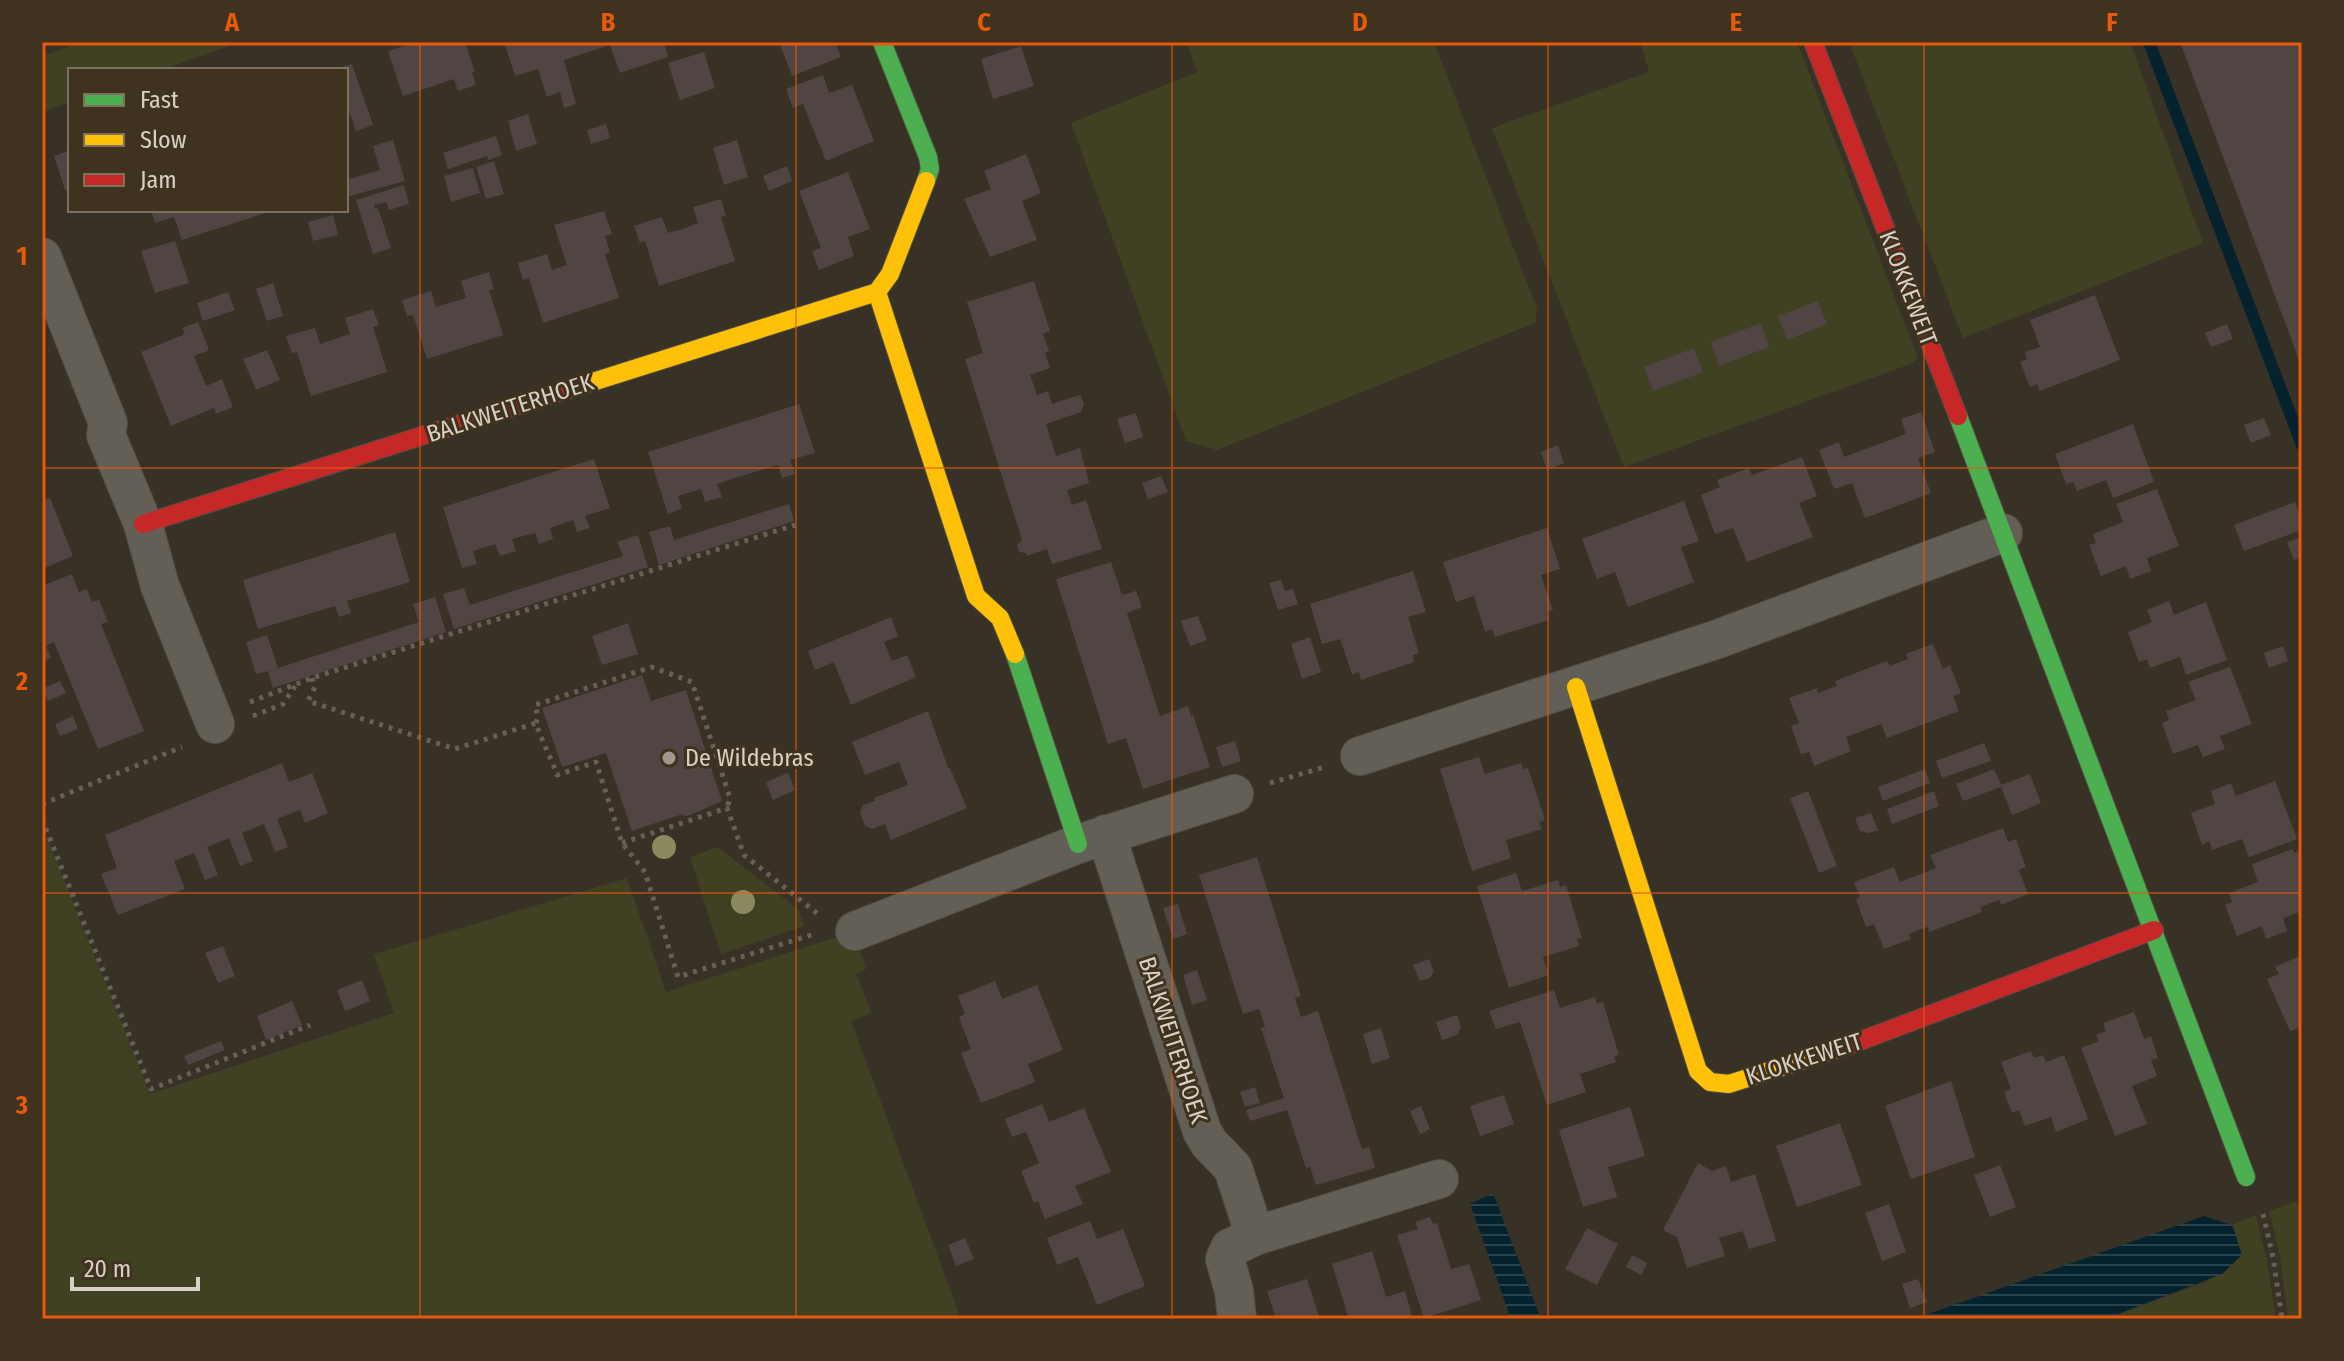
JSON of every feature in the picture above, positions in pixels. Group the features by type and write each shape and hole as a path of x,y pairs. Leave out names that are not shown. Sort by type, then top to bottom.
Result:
{"street":[{"path":"877,292 890,274 930,169 930,162 882,42"},
{"name":"KLOKKEWEIT","path":"1813,42 2003,533 2246,1177"},
{"path":"42,257 108,423 106,435 143,524 160,586 223,723"},
{"name":"BALKWEITERHOEK","path":"143,524 877,292 976,596 980,603 1000,618 1006,628 1092,839 1200,1126 1209,1143 1233,1168 1255,1236"},
{"path":"1360,756 1715,640 2003,533"},
{"name":"KLOKKEWEIT","path":"1576,687 1698,1071 1710,1082 1724,1085 1744,1080 1838,1049 2154,930"},
{"path":"833,928 1234,794"},
{"path":"1237,1319 1225,1255 1230,1248 1255,1236 1439,1179"}],"path":[{"path":"42,804 223,723 312,678 795,525"},
{"path":"652,667 692,682 730,798 727,808 744,855 833,928 678,977 645,872 622,843 596,762 557,775 536,723 535,705 652,667"},
{"path":"312,678 315,687 308,701 455,749 536,723"},
{"path":"223,723 283,704 297,684"},
{"path":"1234,794 1360,756"},
{"path":"622,843 727,808"},
{"path":"42,819 151,1089 310,1025"},
{"path":"2261,1209 2271,1247 2282,1319"}],"shaded area":[{"path":"83,42 240,42 168,68 68,68 68,103 42,112 42,56"},
{"path":"1187,42 1434,42 1537,309 1535,323 1217,450 1186,441 1071,123 1197,72"},
{"path":"1640,42 1797,42 1918,358 1911,364 1624,467 1492,128 1649,72"},
{"path":"1849,42 2130,42 2203,243 1963,338"},
{"path":"42,825 150,1094 394,1013 374,954 627,878 666,992 846,934 853,950 859,949 866,969 856,974 872,1013 851,1021 961,1319 42,1319"},
{"path":"718,847 799,910 804,926 721,954 690,857"},
{"path":"2297,1201 2302,1217 2302,1319 2288,1319 2280,1257 2269,1211"},
{"path":"2256,1215 2276,1319 2105,1319 2208,1281 2237,1237 2232,1225"}],"water":[{"path":"1493,1193 1541,1319 1511,1319 1470,1204"},
{"path":"2204,1216 2232,1225 2242,1255 2222,1274 2105,1319 1914,1319"}],"building":[{"path":"417,42 465,42 476,85 458,91 454,79 403,96 388,51"},
{"path":"504,42 664,42 668,57 620,73 610,45 564,60 576,104 564,108 560,92 547,97 538,69 515,76"},
{"path":"779,42 835,42 841,57 792,76"},
{"path":"2180,42 2302,42 2302,368"},
{"path":"1021,46 1034,86 993,99 981,59"},
{"path":"704,52 715,88 680,100 668,63"},
{"path":"352,64 373,125 356,131 348,114 348,68 338,68"},
{"path":"823,75 829,93 852,85 874,141 826,161 803,104 793,108 786,89"},
{"path":"528,114 537,144 516,151 508,121"},
{"path":"606,124 610,138 591,144 587,130"},
{"path":"496,136 502,155 488,160 487,156 448,169 443,153"},
{"path":"393,140 405,181 348,196 348,179 380,170 373,146"},
{"path":"737,140 748,177 724,185 713,148"},
{"path":"68,151 68,189 65,190 54,156"},
{"path":"1026,154 1041,193 1022,201 1037,240 990,257 964,199 991,189 984,171"},
{"path":"494,161 504,194 486,199 476,167"},
{"path":"787,166 792,181 769,191 763,176"},
{"path":"473,168 480,193 451,202 444,176"},
{"path":"848,172 870,229 848,237 854,256 819,270 812,251 821,248 799,191"},
{"path":"404,185 409,204 389,210 386,202 374,205 375,209 378,208 391,248 373,254 356,200"},
{"path":"721,199 726,216 721,217 735,261 659,286 645,241 640,243 634,226 662,217 668,233 683,229 698,223 693,207"},
{"path":"604,211 612,234 605,236 610,252 605,254 619,298 543,323 529,278 523,280 518,263 547,254 552,270 567,265 554,225"},
{"path":"152,212 265,213 182,240 174,217 155,223"},
{"path":"333,215 338,235 313,241 308,222"},
{"path":"175,241 189,283 155,293 141,251"},
{"path":"489,272 494,289 489,290 503,335 427,359 413,315 407,316 402,300 431,291 436,307 466,298 461,281"},
{"path":"1034,281 1050,331 1043,334 1049,351 1045,353 1050,368 1030,375 1037,395 1048,391 1052,404 1080,395 1084,404 1081,412 1046,424 1056,456 1080,448 1089,483 1067,490 1072,505 1086,500 1102,549 1052,564 1047,549 1027,556 1019,552 1017,545 1022,540 965,359 983,353 967,302"},
{"path":"273,283 283,316 267,321 256,289"},
{"path":"228,292 235,310 203,321 197,303"},
{"path":"2095,295 2120,360 2040,391 2037,384 2030,387 2020,362 2027,359 2025,352 2040,347 2030,320"},
{"path":"1818,301 1827,324 1787,340 1778,316"},
{"path":"373,309 379,325 373,327 387,372 311,396 297,352 292,353 286,336 315,328 320,344 350,334 345,318"},
{"path":"198,322 209,350 194,356 206,386 222,379 233,407 216,414 214,408 171,426 141,352 185,334 182,328"},
{"path":"1761,323 1769,347 1719,366 1711,342"},
{"path":"2227,324 2233,339 2211,347 2205,333"},
{"path":"1694,348 1703,372 1653,391 1644,367"},
{"path":"267,350 280,380 256,390 243,359"},
{"path":"799,404 815,453 790,460 795,474 782,478 778,465 738,477 717,484 722,497 705,502 701,489 678,496 682,508 668,514 648,452"},
{"path":"1921,412 1935,452 1918,458 1931,493 1865,518 1852,483 1834,489 1819,450 1839,442 1844,457 1906,434 1901,419"},
{"path":"1136,413 1143,437 1125,443 1117,419"},
{"path":"2264,418 2271,435 2251,443 2244,425"},
{"path":"2133,424 2154,482 2113,498 2106,480 2077,491 2073,482 2066,484 2055,454"},
{"path":"1558,445 1564,463 1547,470 1541,452"},
{"path":"1802,457 1817,496 1799,503 1813,537 1747,562 1733,528 1715,534 1701,495 1720,487 1717,480 1749,468 1752,475"},
{"path":"594,459 610,508 585,516 590,528 577,532 573,520 550,528 553,539 539,544 535,533 512,539 516,551 500,556 495,544 473,551 477,564 462,568 443,507"},
{"path":"1161,476 1168,492 1148,499 1142,483"},
{"path":"2157,489 2179,546 2147,558 2151,571 2130,579 2126,566 2101,576 2089,545 2096,543 2093,534 2123,522 2116,504"},
{"path":"50,498 73,556 42,569 42,501"},
{"path":"1684,501 1699,541 1681,547 1694,582 1628,607 1615,572 1597,579 1582,539"},
{"path":"2295,502 2302,530 2244,551 2234,525"},
{"path":"789,504 794,521 659,565 649,532 670,526 674,540"},
{"path":"1547,528 1560,569 1541,575 1553,610 1546,612 1549,620 1495,637 1492,629 1485,632 1474,596 1456,602 1443,562"},
{"path":"395,532 410,582 347,601 351,613 339,617 335,606 258,629 243,580"},
{"path":"638,535 648,567 454,629 443,594 464,588 470,605 623,556 617,542"},
{"path":"2302,537 2302,557 2294,560 2287,542"},
{"path":"1111,562 1122,595 1136,591 1142,607 1127,613 1160,716 1188,706 1210,767 1143,789 1126,738 1108,744 1056,579"},
{"path":"1413,571 1426,612 1408,617 1419,653 1413,655 1414,662 1361,680 1359,672 1352,674 1340,639 1322,644 1310,604"},
{"path":"72,574 79,592 87,589 92,602 99,600 108,622 101,624 144,731 98,749 54,642 46,646 51,658 42,662 42,586"},
{"path":"1281,580 1285,591 1293,589 1298,604 1278,610 1269,583"},
{"path":"435,597 446,632 273,688 268,671 256,674 246,642 267,635 278,668 419,622 413,604"},
{"path":"2169,601 2174,615 2206,602 2227,660 2186,675 2180,657 2150,668 2147,659 2139,662 2128,632 2152,622 2147,610"},
{"path":"1198,616 1207,640 1190,646 1181,621"},
{"path":"891,617 898,636 884,642 892,661 907,655 916,677 851,705 834,662 815,670 808,651"},
{"path":"628,623 638,654 602,665 592,636"},
{"path":"1310,637 1321,672 1302,679 1291,644"},
{"path":"1933,644 1943,669 1950,665 1961,693 1953,696 1959,711 1887,738 1881,724 1846,737 1851,751 1814,766 1809,752 1801,754 1791,726 1799,723 1789,698 1817,688 1818,693 1837,686 1835,681 1887,661 1890,666 1908,659 1906,654"},
{"path":"2283,646 2288,661 2269,668 2264,653"},
{"path":"2230,667 2252,724 2220,736 2225,749 2203,757 2198,745 2173,754 2162,723 2169,720 2166,711 2196,700 2188,682"},
{"path":"642,675 651,701 686,690 722,801 691,815 683,814 632,831 606,753 562,767 542,708"},
{"path":"60,681 66,693 48,701 42,689"},
{"path":"928,711 948,768 967,808 891,840 885,824 872,829 865,826 860,813 863,805 875,801 874,798 908,785 899,762 865,775 852,742"},
{"path":"73,716 78,729 60,736 55,724"},
{"path":"1235,741 1241,761 1222,767 1216,747"},
{"path":"1984,743 1991,761 1942,778 1936,761"},
{"path":"1479,757 1485,774 1521,763 1523,769 1528,768 1545,820 1539,822 1542,829 1506,840 1511,858 1472,871 1440,769"},
{"path":"282,763 289,782 312,773 328,813 305,823 300,810 277,819 288,847 275,852 264,824 242,833 253,861 240,866 229,838 207,847 218,875 205,880 194,853 174,861 185,889 118,915 101,874 117,868 105,835"},
{"path":"1925,769 1930,783 1883,801 1878,787"},
{"path":"1994,769 2001,785 2030,774 2041,803 2012,815 2001,787 1963,801 1956,784"},
{"path":"788,773 795,790 773,800 766,782"},
{"path":"2275,781 2297,839 2249,857 2242,839 2212,850 2209,841 2202,845 2191,813 2215,804 2211,791 2231,783 2236,796"},
{"path":"1808,791 1837,866 1819,873 1790,798"},
{"path":"1934,791 1939,806 1892,824 1887,809"},
{"path":"1871,813 1878,830 1869,833 1860,831 1855,818"},
{"path":"2003,828 2008,842 2016,839 2026,867 2019,870 2028,894 2001,905 1999,900 1980,907 1982,912 1929,932 1928,927 1918,930 1909,934 1911,939 1884,949 1874,924 1866,927 1856,899 1860,897 1854,882 1894,867 1900,882 1936,868 1930,855"},
{"path":"2293,849 2294,853 2302,850 2302,911 2283,918 2287,931 2266,939 2262,926 2237,936 2225,905 2232,902 2229,893 2258,882 2252,864"},
{"path":"1257,857 1301,996 1295,998 1301,1017 1318,1011 1362,1149 1369,1147 1375,1168 1316,1185 1310,1167 1306,1168 1287,1110 1250,1121 1246,1110 1284,1098 1261,1028 1265,1027 1259,1009 1243,1014 1199,875"},
{"path":"1516,873 1522,891 1558,880 1560,887 1566,885 1582,938 1577,939 1579,946 1543,957 1549,975 1509,988 1477,886"},
{"path":"1178,904 1187,934 1173,939 1163,908"},
{"path":"223,946 235,976 218,983 205,953"},
{"path":"2302,955 2302,1027 2290,1031 2267,979 2279,974 2275,967"},
{"path":"1429,959 1434,971 1430,978 1420,981 1413,965"},
{"path":"1197,970 1207,1000 1192,1005 1183,975"},
{"path":"362,980 370,1001 345,1011 337,990"},
{"path":"995,981 1002,999 1037,985 1063,1050 1028,1064 1035,1082 981,1103 961,1053 971,1049 959,1017 965,1014 958,996"},
{"path":"1554,990 1560,1008 1595,997 1597,1004 1603,1002 1619,1055 1614,1056 1616,1062 1580,1074 1586,1092 1547,1105 1520,1022 1496,1029 1489,1011"},
{"path":"292,1001 302,1025 266,1040 257,1016"},
{"path":"2134,1012 2144,1039 2151,1036 2158,1058 2151,1060 2157,1076 2132,1086 2147,1124 2115,1136 2081,1048 2099,1041 2096,1035 2106,1031 2103,1023"},
{"path":"1457,1015 1461,1027 1457,1035 1442,1040 1436,1022"},
{"path":"1381,1028 1390,1058 1372,1064 1363,1034"},
{"path":"221,1041 225,1050 188,1065 184,1056"},
{"path":"2031,1051 2034,1058 2043,1055 2046,1062 2064,1055 2088,1119 2056,1132 2051,1117 2025,1126 2019,1110 2012,1113 2004,1092 2011,1089 2001,1062"},
{"path":"1951,1081 1975,1157 1911,1179 1885,1106"},
{"path":"1255,1087 1260,1103 1245,1107 1240,1092"},
{"path":"1504,1095 1514,1124 1480,1136 1470,1106"},
{"path":"1042,1104 1049,1122 1084,1108 1111,1172 1075,1186 1083,1204 1045,1219 1038,1201 1034,1203 1021,1171 1039,1163 1026,1132 1012,1137 1005,1119"},
{"path":"1421,1106 1430,1129 1420,1134 1410,1111"},
{"path":"1630,1107 1645,1156 1608,1167 1617,1197 1583,1207 1559,1130"},
{"path":"1840,1123 1862,1185 1797,1207 1776,1146"},
{"path":"1698,1163 1712,1171 1726,1166 1731,1182 1755,1174 1776,1241 1749,1249 1743,1231 1719,1238 1725,1256 1687,1268 1677,1237 1663,1230"},
{"path":"2000,1165 2016,1207 1990,1217 1974,1175"},
{"path":"1889,1204 1906,1252 1882,1261 1865,1213"},
{"path":"1430,1217 1433,1224 1437,1223 1451,1269 1469,1264 1481,1300 1424,1318 1397,1235 1418,1229 1415,1222"},
{"path":"1090,1221 1097,1239 1123,1229 1145,1286 1097,1305 1078,1257 1057,1265 1047,1238"},
{"path":"1587,1228 1618,1244 1597,1285 1565,1269"},
{"path":"965,1238 974,1259 956,1266 948,1245"},
{"path":"1372,1251 1386,1297 1405,1291 1413,1319 1379,1319 1378,1316 1349,1319 1332,1264"},
{"path":"1632,1255 1647,1263 1641,1275 1626,1267"},
{"path":"1307,1279 1320,1319 1276,1319 1267,1291"},
{"path":"1918,1279 1927,1302 1910,1308 1902,1284"}],"waterway":[{"path":"2149,42 2302,445"}],"traffic: fast":[{"path":"882,42 928,157 930,169 926,181"},
{"path":"1958,416 2246,1177"},
{"path":"1015,654 1078,844"}],"traffic: slow":[{"path":"583,385 877,292 890,274 926,181"},
{"path":"877,292 976,596 1000,618 1015,654"},
{"path":"1576,687 1698,1071 1710,1082 1729,1084 1847,1046"}],"traffic: jam":[{"path":"1813,42 1958,416"},
{"path":"143,524 583,385"},
{"path":"1847,1046 2154,930"}],"place":[{"name":"De Wildebras","path":"669,758"}]}
